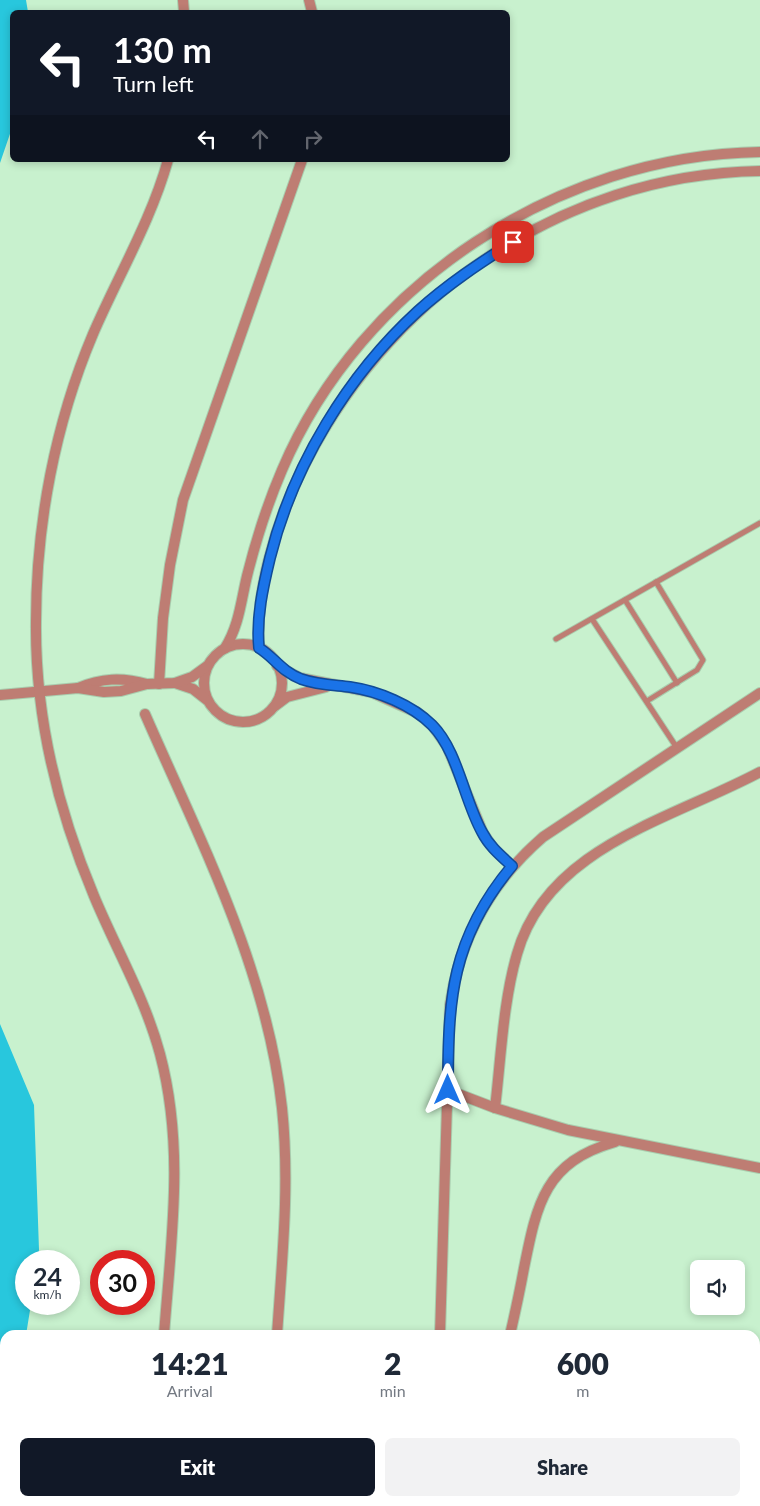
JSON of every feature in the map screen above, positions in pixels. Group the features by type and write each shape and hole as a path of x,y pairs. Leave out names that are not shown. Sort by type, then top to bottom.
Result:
{"street":[{"path":"225,648 236,626 256,543 267,508 294,444 319,400 352,355 406,296 444,264 492,232 567,192 616,175 663,163 712,154 760,152"},
{"path":"164,1330 176,1178 169,1097 161,1057 142,1000 92,892 66,818 49,756 40,692 36,631 37,577 49,485 61,428 80,367 155,200 167,162"},
{"path":"159,684 163,618 170,565 183,500 301,162"},
{"path":"259,648 259,612 273,548 285,509 304,465 331,417 357,379 386,343 419,310 466,272 513,242 588,206 668,182 715,174 760,171"},
{"path":"0,695 78,688 112,692 147,684 175,683 192,676 207,666 225,648 242,644 259,648 273,658 282,682 278,699 267,713 252,720 234,721 219,713 208,700 193,689 175,683"},
{"path":"207,666 204,683 208,700"},
{"path":"277,666 300,678 330,686 352,687 397,702 418,712 433,726 447,746 482,833 493,848 512,866"},
{"path":"273,706 287,698 330,686"},
{"path":"440,1330 448,1090 448,1020 456,968 477,916 512,866 538,842 560,825 760,693"},
{"path":"144,714 233,917 256,987 272,1049 282,1106 286,1161 285,1221 277,1330"},
{"path":"495,1108 513,968 526,929 547,895 568,872 594,853 759,775"},
{"path":"448,1090 495,1108 568,1130 760,1168"},
{"path":"511,1330 532,1224 541,1200 555,1178 576,1159 618,1141"}],"lane":[{"path":"556,639 760,523"},
{"path":"647,701 700,668 703,660 656,582"},
{"path":"625,600 677,683"},
{"path":"592,619 677,748"}],"water":[{"path":"0,0 26,0 28,10 10,10 10,134 0,163"},
{"path":"0,1024 34,1105 39,1250 15,1250 15,1315 29,1315 27,1330 0,1330"}],"route":[{"path":"448,1090 448,1027 456,968 477,916 487,899 512,866 493,848 482,833 447,746 433,726 418,712 397,702 352,687 330,686 312,682 277,666 273,658 259,648 258,624 266,574 278,528 292,490 324,429 344,398 394,334 419,310 466,272 513,242"}]}
